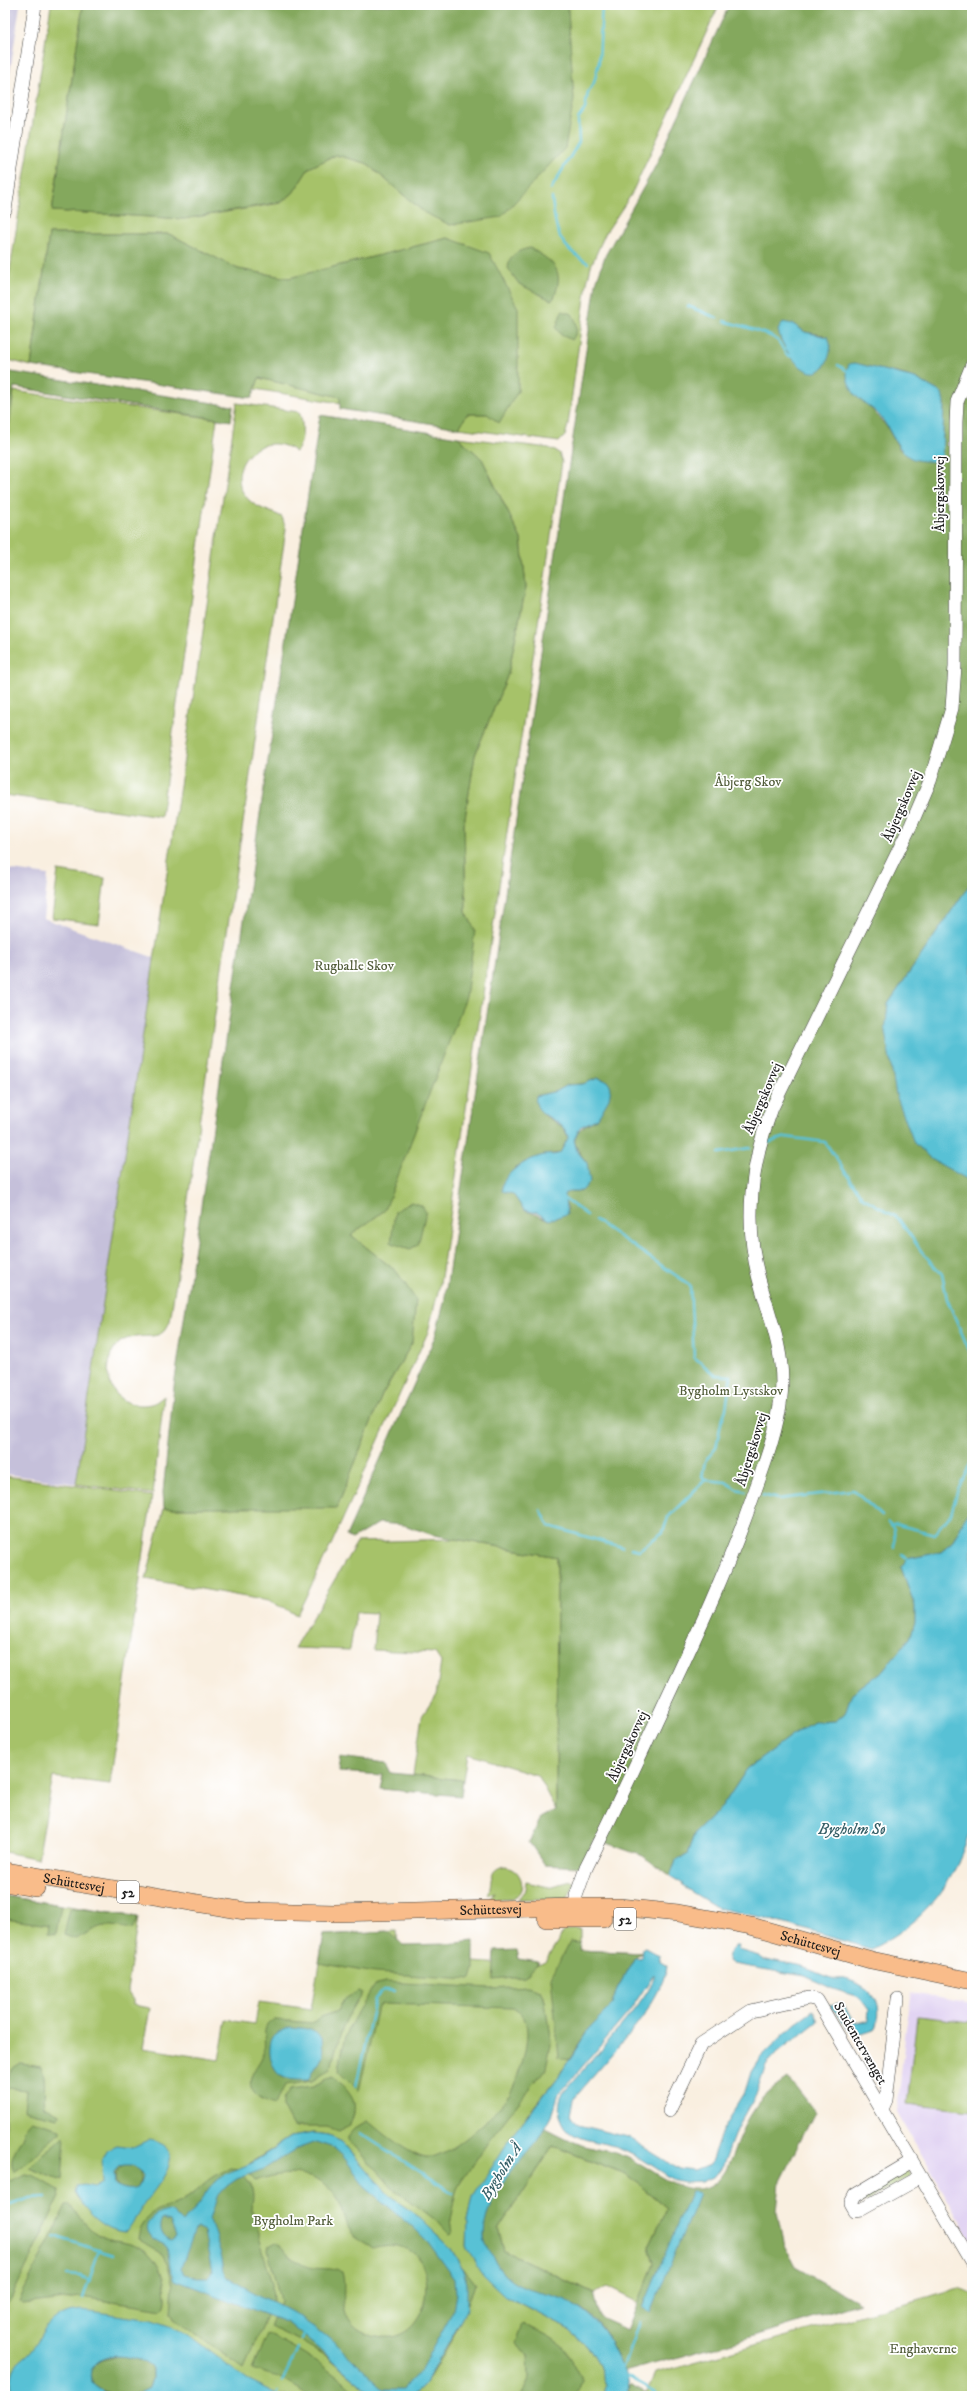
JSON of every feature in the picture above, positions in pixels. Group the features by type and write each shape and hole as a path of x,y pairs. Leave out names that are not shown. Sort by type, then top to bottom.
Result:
{"main road":[{"name":"Schüttesvej","path":"5,1871 245,1911 328,1913 619,1907 718,1919 751,1926 871,1960 972,1981"},
{"name":"Schüttesvej","path":"5,1883 203,1917 270,1924 618,1918 678,1924 749,1937 866,1970 972,1993"}],"street":[{"path":"5,210 34,5"},
{"name":"Åbjergskovvej","path":"576,1907 576,1896 586,1868 694,1641 732,1556 777,1421 782,1395 782,1366 780,1350 758,1276 754,1250 752,1207 753,1170 760,1139 772,1108 911,826 930,781 952,708 955,666 954,483 957,402 972,365"},
{"name":"Studentervænget","path":"670,2110 701,2044 751,2011 809,1998 817,2000 972,2263"},
{"name":"Studentervænget","path":"882,2109 886,2100 891,2074 898,1999"},
{"path":"912,2161 855,2195 851,2203 852,2206 855,2210 862,2209 921,2176"}],"shaded area":[{"path":"5,5 20,5 5,106"},
{"path":"5,869 48,875 43,918 155,958 76,1484 5,1474"},
{"path":"912,1993 972,2004 972,2241 897,2112 906,2028"}],"green space":[{"path":"51,5 83,5 52,211 184,219 281,203 293,193 309,168 336,155 366,163 425,213 568,10 566,5 719,5 631,195 605,234 591,266 587,283 568,425 565,436 559,442 459,428 467,414 487,414 448,238 289,278 238,269 169,234 49,234 31,366 5,359 5,302"},
{"path":"83,5 566,5 568,10 574,99 565,148 501,217 450,225 425,213 366,163 336,155 309,168 293,193 281,202 184,219 52,211"},
{"path":"729,5 972,5 972,881 888,1004 966,1178 972,1182 972,1504 952,1543 941,1552 907,1559 901,1567 915,1606 915,1623 910,1638 884,1670 851,1695 845,1713 836,1721 814,1722 793,1735 747,1769 722,1807 695,1833 687,1855 676,1861 670,1876 643,1856 595,1839 579,1867 545,1865 529,1842 541,1818 556,1810 557,1557 433,1535 404,1525 379,1523 352,1539 346,1536 435,1337 444,1303 596,283 605,256 656,165","holes":["793,324 805,332 824,335 790,356 780,338","894,372 915,378 942,393 944,403 942,460 900,450 887,427 869,406","598,1078 598,1118 582,1127 575,1136 577,1147 587,1163 582,1191 570,1191 564,1194 563,1198 568,1209 549,1220 524,1210 513,1194 502,1187 515,1168 525,1162 544,1155 560,1153 568,1138 564,1128 544,1115 536,1096 557,1091 568,1085 583,1084"]},
{"path":"49,234 169,234 238,269 289,278 448,238 489,253 518,308 518,391 499,423 487,414 467,414 459,428 340,409 340,397 259,378 252,398 31,366"},
{"path":"530,248 551,262 558,273 557,288 554,298 551,300 519,284 508,268 512,256 521,250"},
{"path":"562,311 572,314 576,321 577,330 572,340 561,335 556,328"},
{"path":"5,371 233,406 231,421 14,387 5,449"},
{"path":"259,378 341,397 340,403 255,389"},
{"path":"14,391 217,419 161,817 5,795 5,458"},
{"path":"237,403 299,412 302,421 302,438 296,452 282,445 269,444 258,448 248,455 242,465 239,477 241,489 249,500 260,508 282,517 286,529 170,1322 166,1329 158,1335 124,1340 117,1345 112,1352 109,1364 108,1373 113,1390 125,1401 133,1404 151,1404 164,1396 153,1494 76,1484"},
{"name":"Rugballe Skov","path":"320,415 458,437 482,459 521,539 526,587 508,674 475,755 464,824 466,912 475,930 466,997 385,1210 351,1235 397,1272 416,1300 412,1343 382,1395 337,1508 164,1508 163,1492 174,1386"},
{"path":"458,437 549,448 559,453 562,462 440,1284 428,1332 331,1545 297,1615 268,1601 146,1579 164,1508 337,1507 382,1395 412,1343 397,1272 351,1235 385,1210 475,930 466,912 464,824 475,755 508,674 526,587 521,539 482,459"},
{"path":"58,871 105,878 99,924 52,918"},
{"path":"411,1202 422,1206 426,1212 418,1245 410,1249 391,1243 395,1211"},
{"path":"5,1476 152,1496 110,1784 53,1777 38,1859 5,1852"},
{"path":"454,1539 557,1557 556,1810 537,1775 467,1754 463,1780 413,1775 422,1716 436,1695 441,1662 435,1653 373,1650 376,1613 356,1612 350,1650 294,1648 357,1542"},
{"path":"340,1757 386,1763 391,1773 463,1780 461,1796 380,1789 383,1775 338,1772"},
{"path":"505,1866 516,1871 519,1876 522,1886 520,1892 510,1899 491,1899 495,1892 488,1895 493,1873 495,1870"},
{"path":"571,1881 575,1883 567,1899 518,1899 525,1890 526,1882 549,1887"},
{"name":"Bygholm Park","path":"5,1896 138,1917 127,1991 133,2000 133,2005 150,2008 143,2048 219,2060 226,2020 255,2024 259,2002 311,2009 324,1935 397,1931 398,1957 534,1966 545,1961 565,1930 580,1929 580,1950 641,1953 635,1957 559,2076 531,2110 473,2197 468,2220 467,2249 505,2296 568,2329 587,2345 599,2365 606,2385 604,2396 5,2396"},
{"path":"5,1896 61,1905 56,1934 48,1933 49,1925 5,1919"},
{"path":"70,1909 84,1909 138,1917 132,1929 105,1926 94,1929 75,1939 64,1935"},
{"path":"388,1931 403,1945 447,1944 474,1941 474,1969 471,1979 375,1973 319,1963 324,1935"},
{"path":"570,1941 581,1942 580,1950 641,1953 635,1957 617,1989 612,2005 590,2027 569,2059 559,2057 551,1977"},
{"path":"516,1950 518,1959 539,1962 525,1977 493,1980 495,1951"},
{"path":"386,1982 491,1988 528,1986 540,1990 545,2001 551,2045 546,2068 490,2139 457,2188 450,2219 452,2233 449,2234 438,2222 391,2186 348,2139 348,2136 355,2128 368,2120 388,2137 419,2156 426,2158 445,2153 470,2136 482,2125 507,2098 512,2090 522,2064 527,2035 526,2022 521,2013 512,2008 382,2004 378,2007 359,2091 339,2071 341,2057 347,2035 361,2006 376,1984"},
{"path":"358,1991 362,1993 342,2029 331,2069 312,2081 286,2085 280,2093 275,2105 266,2102 257,2096 251,2088 250,2083 253,2072 264,2052 265,2029 267,2025 275,2020 315,2023 320,2017 338,2011 345,1999","holes":["323,2054 319,2061 282,2077"]},
{"path":"917,2016 972,2022 972,2111 907,2104"},
{"path":"21,2063 41,2066 44,2081 45,2106 59,2114 58,2118 24,2110 26,2090 6,2088 5,2097 7,2077 12,2069"},
{"path":"333,2076 349,2093 354,2104 353,2118 349,2126 338,2131 327,2127 296,2127 292,2125 283,2108 283,2099 290,2089 313,2086"},
{"path":"788,2078 815,2112 780,2181 777,2212 784,2246 795,2267 860,2303 748,2338 624,2372 607,2336 588,2314 580,2308 563,2300 523,2289 515,2285 509,2281 498,2267 484,2237 485,2222 489,2207 496,2192 515,2164 546,2128 584,2146 626,2156 677,2185 690,2189 703,2188 715,2182 726,2169 744,2126 754,2109 772,2090","holes":["553,2146 626,2174 667,2208 649,2246 654,2264 627,2330 600,2318 594,2293 505,2251 499,2229"]},
{"path":"31,2121 61,2129 61,2132 14,2172 12,2167 12,2158 26,2127"},
{"path":"314,2133 328,2135 341,2141 388,2194 412,2211 450,2247 462,2268 475,2284 465,2311 449,2345 430,2376 421,2388 412,2396 374,2396 327,2357 300,2341 270,2327 280,2301 268,2250 269,2246 276,2242 295,2259 308,2267 342,2272 344,2284 344,2308 346,2314 355,2326 365,2332 377,2336 397,2336 413,2325 423,2309 427,2289 424,2270 415,2255 398,2246 373,2248 356,2237 349,2229 342,2207 338,2200 331,2190 322,2183 312,2178 290,2174 266,2177 255,2181 244,2167 291,2137"},
{"path":"65,2136 62,2181 30,2168 41,2155"},
{"path":"553,2146 626,2174 667,2208 649,2246 654,2264 639,2303 605,2286 594,2293 505,2251 499,2229"},
{"path":"128,2165 138,2168 141,2178 138,2188 128,2191 118,2188 115,2178 118,2168"},
{"path":"230,2168 238,2169 251,2185 253,2194 252,2211 272,2284 273,2302 244,2369 174,2319 171,2313 173,2285 168,2266 161,2253 138,2239 143,2223 148,2218 162,2209 188,2197 207,2181"},
{"path":"907,2169 911,2176 858,2205 857,2200"},
{"path":"26,2174 33,2175 59,2190 60,2196 10,2301 5,2304 5,2183"},
{"path":"66,2205 70,2205 86,2225 97,2234 108,2239 134,2244 142,2248 153,2258 161,2271 165,2287 166,2302 162,2310 81,2297 22,2304 19,2301"},
{"name":"Enghaverne","path":"959,2288 972,2293 972,2396 653,2396 646,2393 655,2373"},
{"path":"522,2324 545,2334 560,2344 566,2351 583,2381 577,2396 521,2396 530,2378 529,2356 515,2343"},
{"path":"267,2334 293,2347 316,2362 361,2396 311,2396 280,2378 252,2369"},
{"path":"118,2356 136,2359 144,2362 152,2368 152,2378 149,2387 134,2394 120,2396 106,2392 92,2383 91,2376 94,2366 101,2360"},
{"path":"629,2384 653,2396 627,2396"}],"water":[{"path":"783,322 793,324 805,332 828,337 830,351 823,367 816,372 808,371 792,358 781,339 778,330"},
{"path":"855,363 915,378 942,393 944,403 942,460 939,462 920,461 912,459 904,452 877,413 859,399 853,392 848,382 847,373 849,364"},
{"path":"972,881 972,1182 931,1159 914,1143 896,1095 885,1032 888,1004"},
{"path":"598,1078 607,1081 611,1087 609,1099 598,1118 580,1127 574,1140 577,1151 587,1163 590,1182 582,1191 570,1191 564,1194 567,1214 549,1220 537,1213 524,1210 513,1194 502,1191 506,1178 511,1172 532,1159 539,1156 560,1153 568,1138 566,1131 562,1126 539,1109 536,1104 536,1096 557,1091 568,1085 583,1084"},
{"name":"Bygholm Sø","path":"972,1504 972,1824 957,1865 948,1882 936,1898 923,1913 908,1926 871,1949 765,1918 718,1908 682,1886 683,1884 670,1876 676,1861 687,1855 695,1833 722,1807 747,1769 793,1735 814,1722 836,1721 845,1713 851,1695 884,1670 910,1638 915,1623 915,1606 901,1567 907,1559 941,1552 952,1543"},
{"path":"736,1945 739,1945 738,1950 759,1956 763,1959 802,1967 831,1978 845,1979 862,1986 874,1996 877,2003 879,2010 876,2028 858,2033 850,2030 830,2005 839,2003 846,2007 854,2022 868,2021 869,2010 859,1997 833,1989 805,1976 732,1964 728,1961 729,1953"},
{"name":"Bygholm Å","path":"645,1948 658,1955 659,1960 667,1965 663,1981 654,1998 629,2035 574,2099 571,2115 578,2125 627,2137 679,2169 695,2171 710,2165 722,2131 744,2095 751,2072 760,2058 795,2024 813,2011 818,2021 778,2052 766,2065 756,2095 736,2130 723,2165 715,2176 702,2182 685,2183 676,2181 627,2151 612,2145 578,2137 565,2126 561,2118 559,2107 564,2092 644,1997 652,1983 654,1974 629,2012 559,2094 546,2127 498,2191 491,2204 486,2220 484,2236 488,2248 500,2270 509,2279 520,2286 569,2302 581,2309 593,2319 602,2330 622,2366 628,2385 627,2396 604,2396 606,2385 599,2365 587,2345 568,2329 505,2296 482,2274 467,2249 468,2220 473,2197 513,2134 559,2076 590,2027 612,2005 617,1989 635,1957 641,1958 642,1949"},
{"path":"290,2027 311,2030 322,2038 323,2054 309,2080 284,2078 278,2073 272,2064 270,2048 272,2039 277,2033"},
{"path":"314,2133 328,2135 341,2141 388,2194 412,2211 450,2247 462,2268 467,2283 467,2309 425,2384 412,2396 374,2396 288,2323 175,2280 170,2267 167,2247 152,2238 148,2232 147,2227 151,2220 159,2214 167,2211 172,2212 183,2223 210,2187 225,2174 252,2163 291,2137","holes":["316,2142 334,2148 343,2156 367,2189 412,2226 428,2242 455,2279 456,2293 453,2311 420,2371 403,2389 383,2389 316,2328 292,2312 225,2276 221,2254 210,2220 217,2197 227,2186 237,2179 264,2169 294,2150","163,2219 170,2221 176,2237 171,2241 163,2235 161,2229","198,2229 204,2232 212,2272 208,2277 197,2277 185,2274 181,2268 195,2230"]},
{"path":"148,2140 162,2144 169,2151 170,2160 161,2181 138,2213 134,2222 125,2232 117,2231 96,2219 84,2207 75,2193 77,2186 84,2185 94,2187 103,2182 102,2158 106,2150 117,2145 133,2147","holes":["132,2166 143,2175 140,2185 134,2189 125,2189 115,2185 114,2173 118,2167"]},
{"path":"691,2191 699,2194 651,2312 643,2308"},
{"path":"82,2310 152,2320 172,2327 187,2335 247,2380 280,2396 132,2396 149,2387 152,2378 152,2368 134,2359 123,2356 113,2356 103,2359 96,2364 92,2372 92,2383 105,2392 119,2396 10,2396 14,2370 18,2363 32,2349 47,2326 57,2317 72,2311"}],"waterway":[{"path":"551,189 579,142 578,119 585,109 588,92 594,83 599,62 602,5"},
{"path":"552,198 557,228 564,244 578,257 588,263"},
{"path":"688,306 717,318"},
{"path":"724,321 773,337 779,342 787,355 793,357"},
{"path":"838,365 849,372"},
{"path":"767,1143 786,1137 825,1142 862,1197 898,1218 922,1252 942,1274 947,1299 972,1357"},
{"path":"719,1153 750,1148"},
{"path":"563,1198 587,1215"},
{"path":"595,1220 690,1285 694,1357 715,1375 731,1376 726,1409 721,1423 716,1448 705,1461 702,1477 705,1480 726,1482 736,1489 746,1491"},
{"path":"890,1525 894,1524 935,1534 951,1514 958,1489 972,1461"},
{"path":"631,1548 639,1550 663,1532 668,1517 705,1480"},
{"path":"762,1495 779,1499 853,1490 882,1516"},
{"path":"541,1510 549,1526 622,1547"},
{"path":"888,1522 894,1529 895,1547"},
{"path":"902,1554 907,1559"},
{"path":"356,2086 375,1999 383,1990 394,1991"},
{"path":"360,2133 453,2193"},
{"path":"5,2207 30,2198 46,2197"},
{"path":"54,2236 113,2255"},
{"path":"83,2298 99,2250"},
{"path":"67,2275 80,2276 90,2280"},
{"path":"620,2369 624,2365 639,2322"},
{"path":"301,2340 303,2335"},
{"path":"282,2382 298,2348"},
{"path":"624,2378 628,2377 663,2396"}],"park label":[{"name":"Åbjerg Skov","path":"748,781"},
{"name":"Bygholm Lystskov","path":"731,1390"}]}
